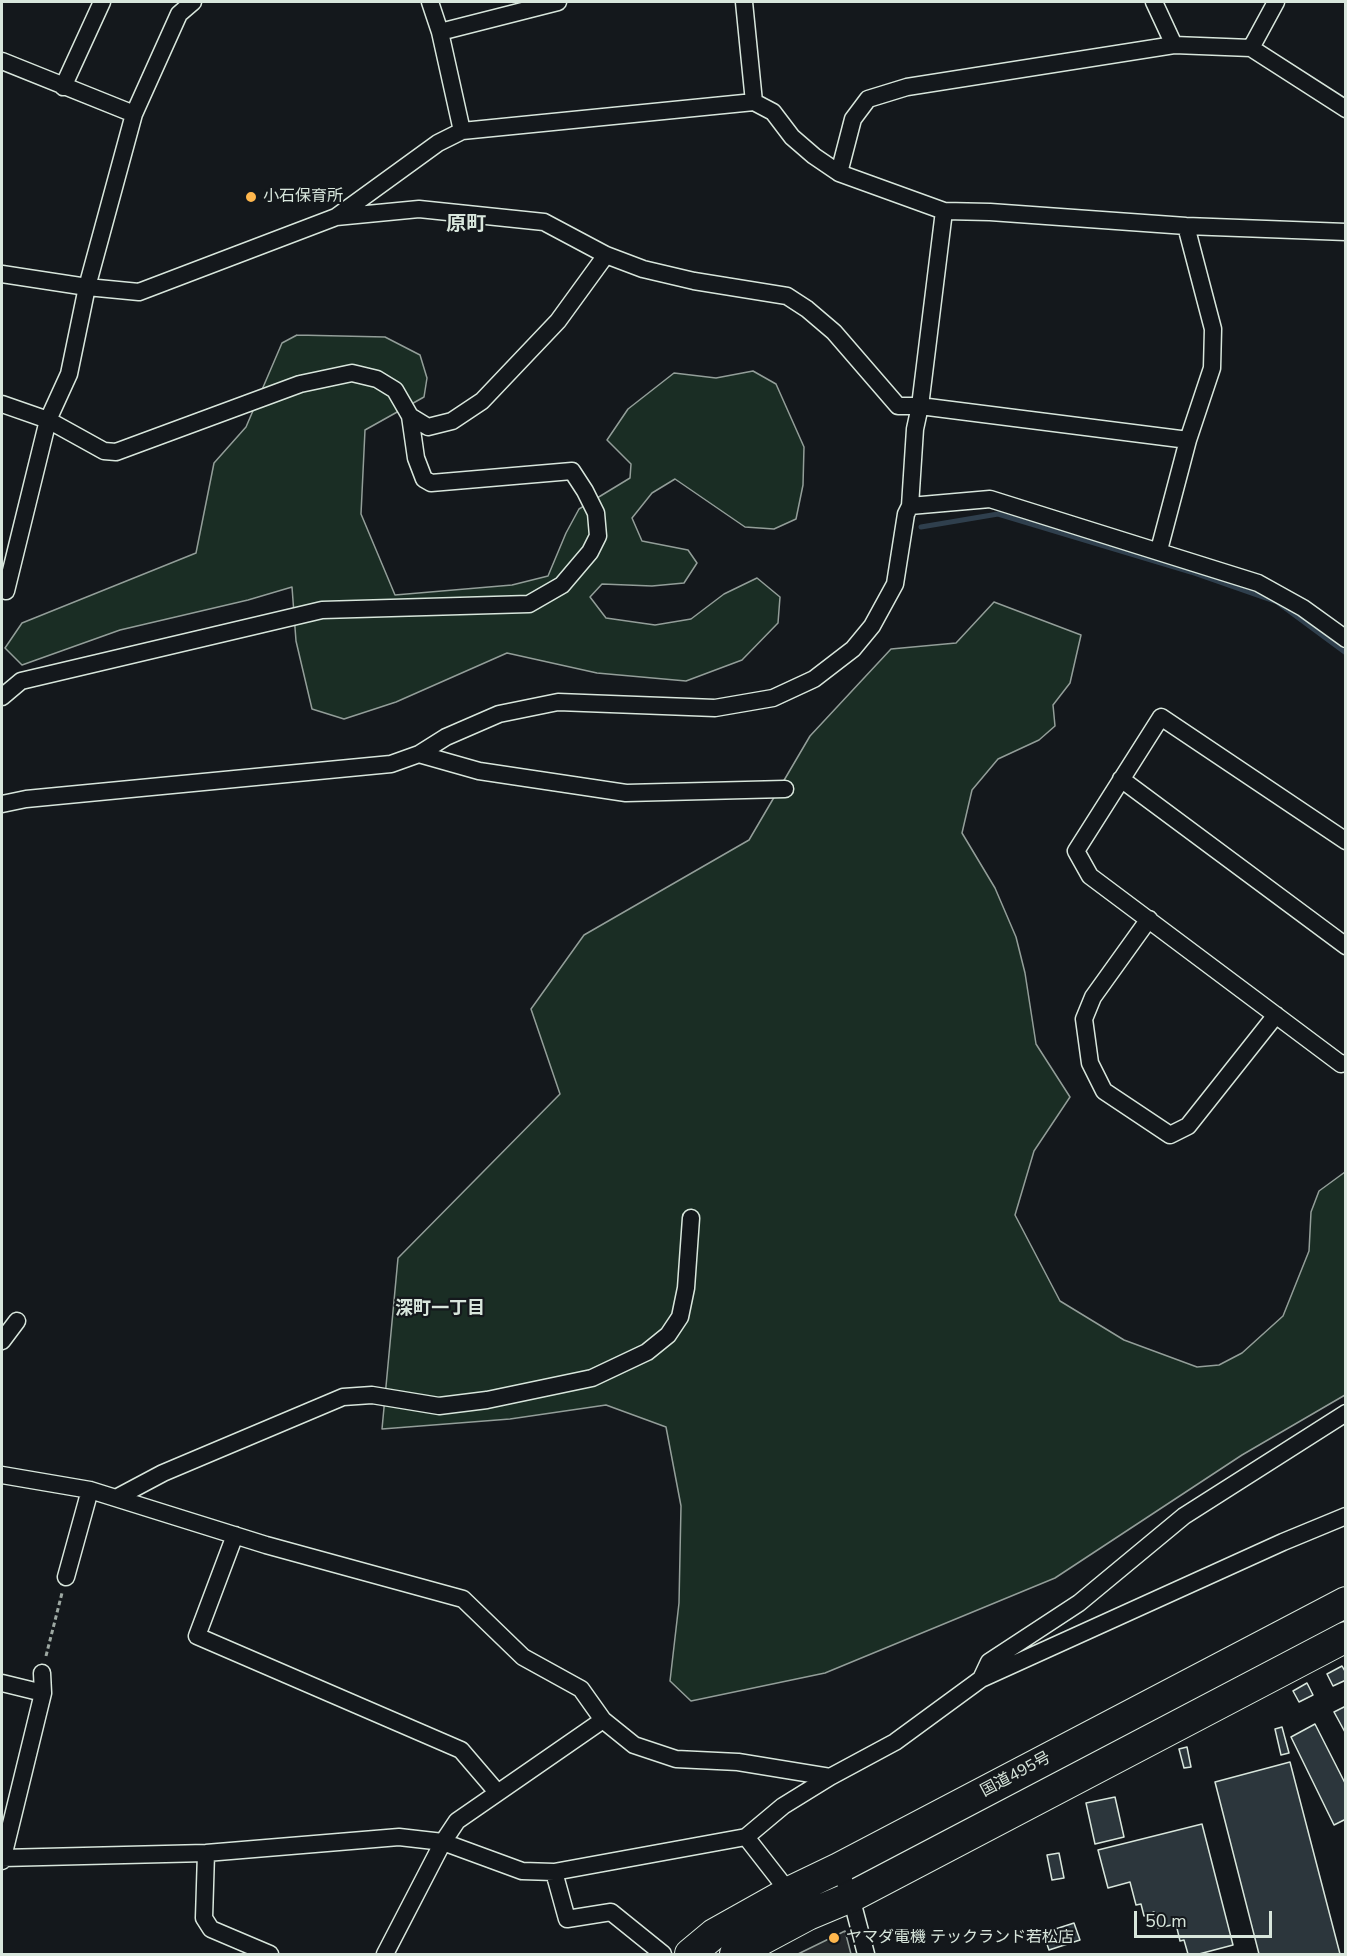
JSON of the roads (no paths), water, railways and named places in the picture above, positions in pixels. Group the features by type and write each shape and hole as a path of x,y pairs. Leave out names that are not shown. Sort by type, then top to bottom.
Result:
{"highway":[{"name":"国道495号","path":"690,1954 714,1934 789,1892 839,1868 1346,1602"},
{"name":"国道495号","path":"735,1954 807,1915 851,1898 1346,1637"}],"street":[{"path":"63,87 102,2"},
{"path":"6,591 48,420 69,374 87,287 134,114 179,14 193,2"},
{"path":"430,2 440,32 462,131"},
{"path":"440,32 558,2"},
{"path":"744,2 754,102"},
{"path":"1154,2 1174,45"},
{"path":"1251,48 1276,2"},
{"path":"839,173 853,119 868,99 907,87 1174,45 1251,48 1346,109"},
{"path":"2,61 134,114"},
{"path":"2,274 87,287 140,292 336,217 438,143 462,131 754,102 773,112 792,137 839,173 944,211 990,212 1186,226 1346,232"},
{"path":"336,217 419,209 544,222 606,255 643,269 787,296 807,309 834,332 898,406 920,406 1188,440"},
{"path":"2,804 26,799 392,764 419,754 446,737 499,714 558,702 715,708 773,698 814,679 853,650 872,626 895,584 906,514 910,506 915,429 920,406 944,211"},
{"path":"1159,550 1188,440 1212,368 1213,329 1186,226"},
{"path":"410,416 428,427 452,421 482,401 558,321 606,255"},
{"path":"2,404 48,420 104,451 116,452 300,384 352,373 377,380 395,390 410,416 416,458 424,479 431,483 572,471 596,513 598,537 590,552 562,585 529,604 321,610 21,681 2,697"},
{"path":"910,506 990,499 1159,550 1258,583 1303,608 1346,639"},
{"path":"1345,841 1161,717 1076,851 1090,876 1341,1064 1346,1064"},
{"path":"419,754 479,771 626,793 785,789"},
{"path":"1121,779 1346,946"},
{"path":"1149,920 1093,998 1084,1019 1090,1063 1104,1091 1170,1134 1188,1126 1276,1015"},
{"path":"116,1498 163,1473 343,1396 372,1395 439,1406 487,1400 592,1378 646,1352 668,1335 680,1317 686,1288 691,1218"},
{"path":"2,1341 16,1321"},
{"path":"981,1679 989,1662 1079,1603 1184,1516 1346,1413"},
{"path":"2,1475 90,1490 235,1535 463,1599 523,1657 581,1689 603,1720 634,1745 676,1759 738,1762 830,1777"},
{"path":"66,1576 90,1490"},
{"path":"42,1673 44,1693 2,1859 206,1853 399,1837 443,1842 522,1871 554,1872 746,1837 783,1806 830,1777 895,1742 981,1679 1283,1542 1346,1516"},
{"path":"235,1535 197,1636 461,1750 497,1792"},
{"path":"2,1683 44,1693"},
{"path":"385,1954 443,1842 457,1821 603,1720"},
{"path":"746,1837 807,1915"},
{"path":"206,1853 204,1918 211,1929 270,1954"},
{"path":"839,1868 851,1898 866,1954"},
{"path":"554,1872 567,1919 610,1912 663,1954"}],"waterway":[{"path":"921,527 998,514 1191,572 1277,602 1346,653"}],"place":[{"name":"小石保育所","path":"251,197"},
{"name":"ヤマダ電機 テックランド若松店","path":"834,1938"}],"district":[{"name":"原町","path":"466,225"},
{"name":"深町一丁目","path":"440,1310"}]}
